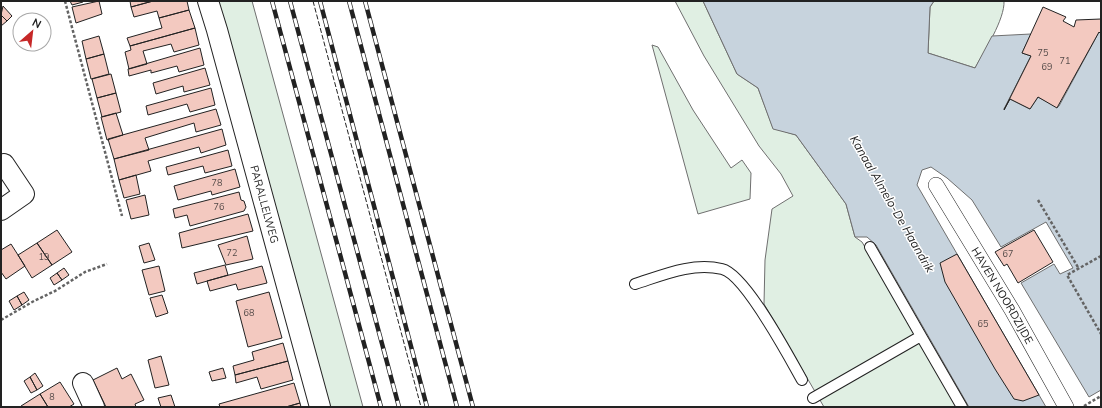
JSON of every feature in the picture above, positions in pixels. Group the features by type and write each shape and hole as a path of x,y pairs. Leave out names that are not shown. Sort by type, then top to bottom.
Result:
{"street":[{"name":"PARALLELWEG","path":"208,1 218,30 320,407"},
{"path":"1,210 24,194 4,164"},
{"name":"HAVEN NOORDZIJDE","path":"936,185 1012,310 1066,407"},
{"path":"83,383 94,407"}],"lane":[{"path":"870,247 962,407"},
{"path":"635,284 687,267 723,269 742,284 760,310 802,380"},
{"path":"813,398 921,336"}],"path":[{"path":"65,1 122,216"},
{"path":"1038,200 1079,269"},
{"path":"1101,256 1067,275 1101,334"},
{"path":"1,320 55,291 85,272 107,264"},
{"path":"1089,404 1101,396"}],"green space":[{"path":"218,1 252,1 363,407 330,407"},
{"path":"675,1 703,1 737,74 758,88 773,128 796,135 846,204 855,237 862,242 958,407 824,407 764,304 765,260 772,209 793,196 781,174 759,146 704,56"},
{"path":"934,1 1004,1 998,26 975,68 928,53 930,7"},
{"path":"652,45 658,47 693,110 731,168 742,160 751,173 750,199 698,214"}],"water":[{"name":"Kanaal Almelo-De Haandrik","path":"703,1 934,1 930,7 928,53 975,68 992,36 1031,34 1022,53 1031,56 1004,109 1010,99 1030,109 1038,97 1057,107 1059,106 1099,32 1101,34 1101,390 1089,397 1021,283 1054,264 1060,274 1073,268 1046,222 1001,247 972,200 947,178 931,167 922,170 917,185 1046,407 969,407 876,245 867,237 855,237 846,204 796,135 773,129 758,88 737,74"}],"building":[{"path":"70,1 83,1 83,2 72,5"},
{"path":"99,1 102,14 76,23 72,7"},
{"path":"130,1 153,1 131,7"},
{"path":"153,1 187,1 189,10 159,18 157,11 134,17 131,7"},
{"path":"3,6 12,16 7,21 1,15"},
{"path":"1043,7 1066,17 1063,21 1074,27 1076,20 1101,19 1101,34 1099,32 1057,108 1038,97 1030,109 1010,99 1004,110 1031,56 1022,53"},
{"path":"189,10 195,28 130,46 127,38 162,28 159,18"},
{"path":"1,15 7,21 1,26"},
{"path":"195,28 199,45 174,52 171,44 143,51 147,64 129,69 125,52 131,50 130,46"},
{"path":"99,36 104,54 86,59 82,41"},
{"path":"200,48 204,65 179,72 177,66 151,73 151,70 129,76 128,69"},
{"path":"104,54 109,74 91,79 86,59"},
{"path":"205,68 210,85 184,92 183,86 156,94 153,83"},
{"path":"111,74 116,93 97,98 92,79"},
{"path":"211,88 215,105 190,112 187,104 148,115 146,106"},
{"path":"116,93 121,112 102,117 97,98"},
{"path":"216,109 221,125 196,132 194,123 145,138 149,150 114,159 108,139"},
{"path":"116,113 123,135 107,140 101,117"},
{"path":"222,129 226,145 201,153 199,147 148,161 151,171 119,180 114,159"},
{"path":"228,150 232,166 205,173 203,166 168,175 166,167"},
{"path":"235,169 240,187 212,195 211,191 178,200 174,186"},
{"path":"136,175 140,194 124,198 119,180"},
{"path":"239,192 241,200 244,201 246,207 244,211 190,226 187,215 175,218 173,209"},
{"path":"145,195 149,215 131,219 126,200"},
{"path":"248,214 253,231 182,248 179,233"},
{"path":"57,230 72,252 52,265 37,243"},
{"path":"1034,230 1053,262 1018,283 1007,264 1004,266 995,252"},
{"path":"247,236 253,259 226,265 218,245"},
{"path":"37,243 52,265 32,278 18,255"},
{"path":"149,243 155,260 144,263 139,246"},
{"path":"11,244 25,266 6,279 1,272 1,250"},
{"path":"957,254 1039,395 1023,401 1014,399 995,369 945,282 940,263"},
{"path":"225,265 228,275 197,284 194,273"},
{"path":"159,266 165,291 149,295 142,270"},
{"path":"262,266 267,283 238,290 236,284 210,291 207,281"},
{"path":"64,268 69,275 62,280 57,273"},
{"path":"57,273 62,280 54,285 50,278"},
{"path":"24,292 29,300 22,305 17,296"},
{"path":"269,292 282,338 248,347 236,301"},
{"path":"162,295 168,313 156,317 150,298"},
{"path":"17,296 22,305 14,310 9,301"},
{"path":"283,343 288,361 235,375 233,366 254,360 252,352"},
{"path":"161,356 169,385 155,388 148,360"},
{"path":"288,361 293,380 261,389 257,377 236,383 235,375"},
{"path":"117,368 122,379 131,374 144,400 135,404 136,407 106,407 93,380"},
{"path":"223,368 226,378 212,381 209,372"},
{"path":"35,373 43,386 37,390 30,377"},
{"path":"30,377 37,390 31,393 24,381"},
{"path":"60,382 74,404 69,407 48,407 40,394"},
{"path":"294,383 300,403 286,407 220,407 219,404"},
{"path":"40,394 48,407 21,407 21,406"},
{"path":"171,395 175,407 161,407 158,398"},
{"path":"300,403 301,407 286,407"}],"railway":[{"path":"272,1 381,407"},
{"path":"290,1 399,407"},
{"path":"320,1 427,407"},
{"path":"349,1 457,407"},
{"path":"365,1 473,407"}],"fence":[{"path":"313,1 421,407"}]}
